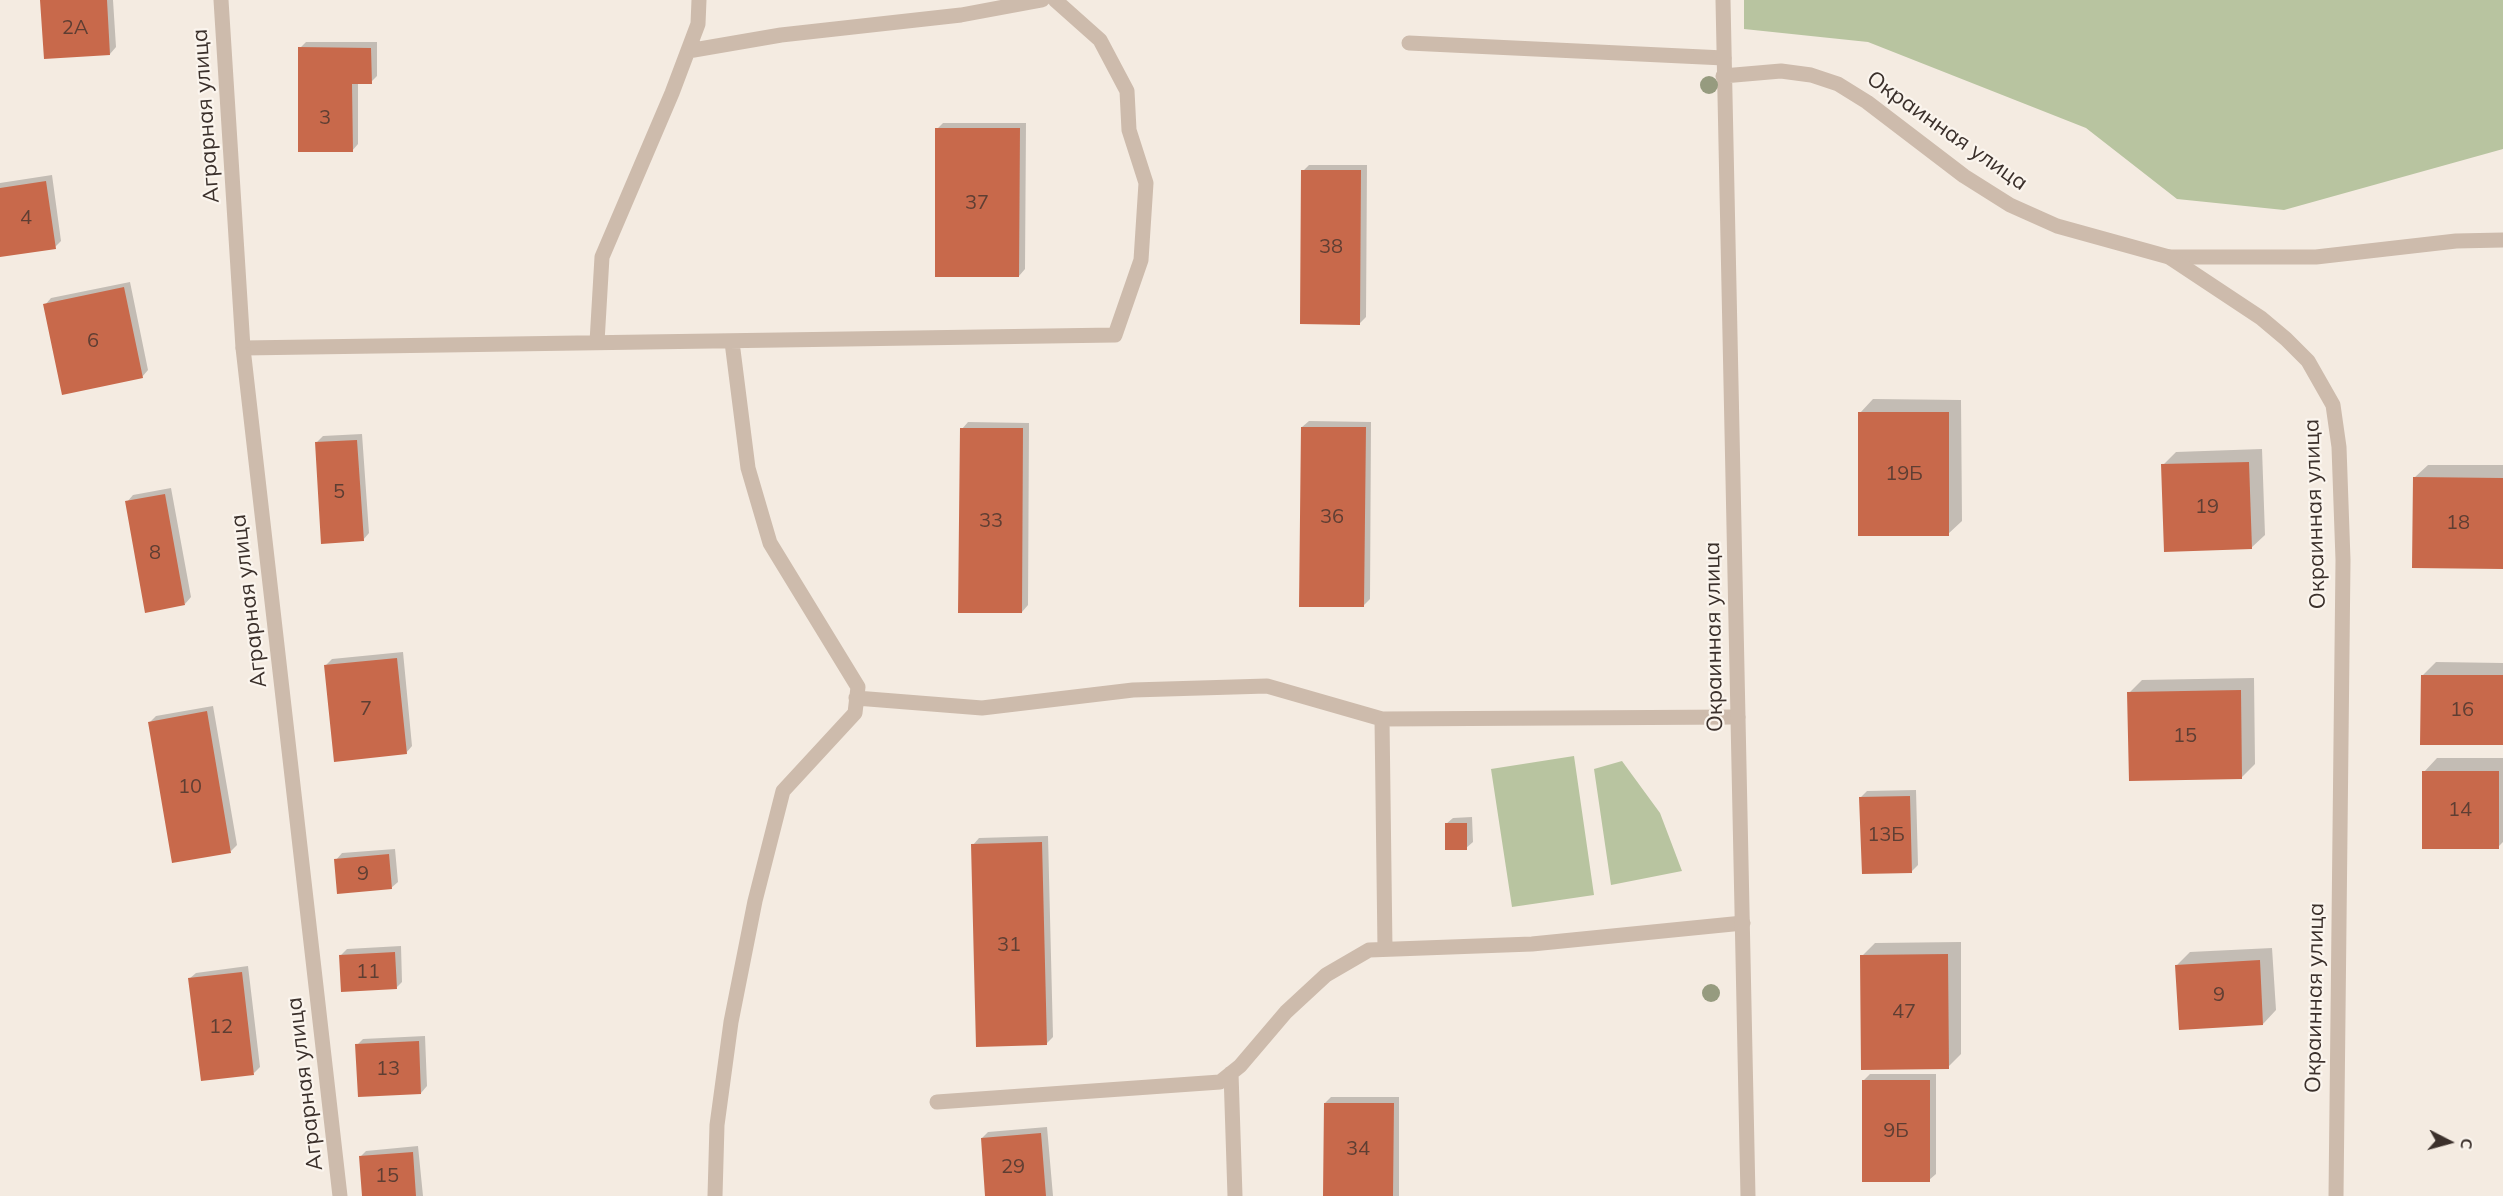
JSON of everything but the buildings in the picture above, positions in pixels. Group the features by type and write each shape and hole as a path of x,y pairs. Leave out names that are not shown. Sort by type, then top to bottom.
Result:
{"street":[{"name":"Аграрная улица","path":"221,0 243,348 340,1196"},
{"path":"597,342 602,257 688,51 698,24 699,0"},
{"path":"688,51 782,35 961,15 1042,0"},
{"path":"243,348 1115,335 1142,260 1146,183 1129,130 1127,91 1100,40 1055,0"},
{"name":"Окраинная улица","path":"1723,0 1748,1196"},
{"path":"1408,43 1724,58"},
{"name":"Окраинная улица","path":"1723,76 1781,71 1811,75 1838,84 1867,102 1900,130 1964,176 2010,206 2057,226 2169,257 2261,318 2308,361 2332,405 2339,447 2343,560 2336,1196"},
{"path":"2169,257 2316,257 2456,241 2503,240"},
{"path":"715,1196 717,1125 731,1022 755,902 783,790 855,713 858,687 770,543 748,468 732,342"},
{"path":"856,698 982,708 1133,690 1267,686 1382,719 1738,717"},
{"path":"1382,719 1385,949"},
{"path":"937,1102 1220,1082 1231,1073 1286,1012 1326,975 1369,950 1532,944 1743,923"},
{"path":"1231,1073 1235,1196"}],"green space":[{"path":"1744,0 2503,0 2503,149 2284,210 2177,199 2086,128 1868,42 1744,29"},
{"path":"1574,756 1594,895 1512,907 1491,769"},
{"path":"1622,761 1660,813 1682,871 1611,885 1594,769"}]}
